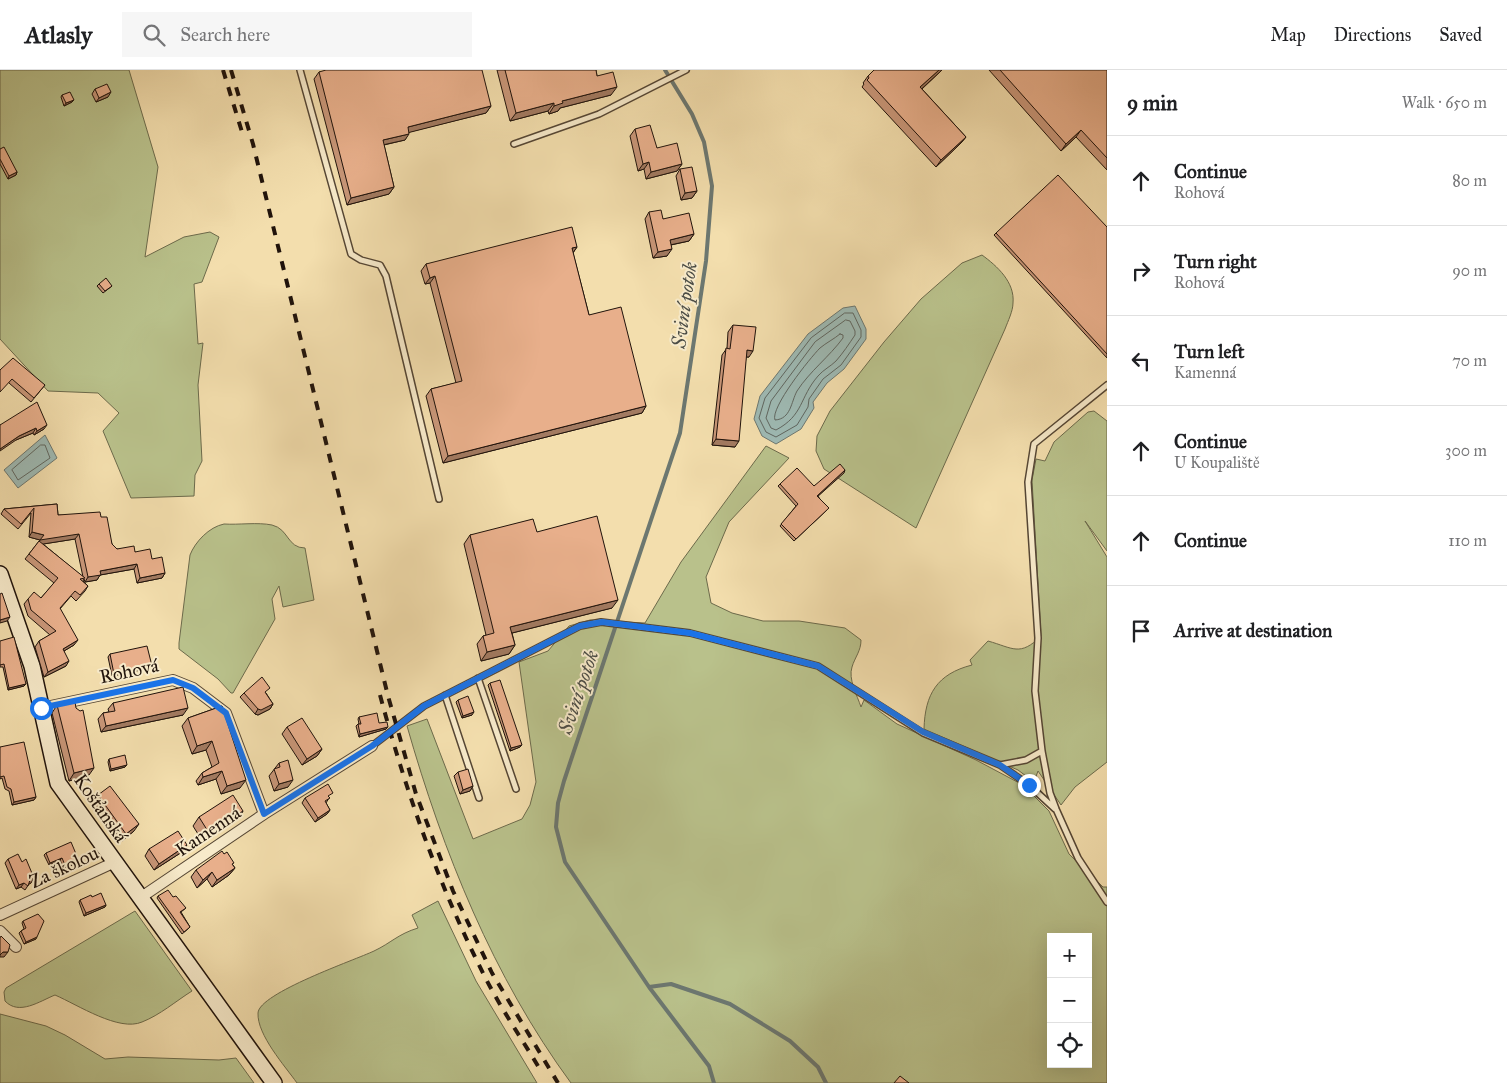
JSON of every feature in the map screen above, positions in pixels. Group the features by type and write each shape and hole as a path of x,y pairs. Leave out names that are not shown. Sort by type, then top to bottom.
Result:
{"street":[{"name":"Košťanská","path":"1,576 29,655 58,783 274,1083"},
{"name":"Rohová","path":"41,708 173,680 183,682 226,713 264,814"},
{"name":"Kamenná","path":"140,898 264,814 372,746"},
{"name":"Za školou","path":"0,915 115,862"},
{"path":"0,931 16,947"}],"lane":[{"path":"300,70 351,254 361,260 380,265 386,276 439,499"},
{"path":"514,144 599,114 686,70"},
{"path":"1107,385 1034,444 1028,482 1038,638 1035,691 1042,751 1050,793 1056,809 1082,866 1107,902"},
{"path":"372,746 424,706 580,626 602,622 690,633 818,666 923,732 1000,765 1029,785 1056,809"},
{"path":"478,678 516,789"},
{"path":"445,695 479,798"},
{"path":"1000,765 1026,760 1042,751"}],"green space":[{"path":"0,70 129,70 158,167 145,257 184,237 210,232 219,237 202,282 194,284 198,344 203,343 198,385 202,461 195,475 194,496 131,498 103,431 119,413 98,393 48,391 0,339"},
{"path":"982,255 999,269 1008,281 1013,295 1012,309 1005,329 916,528 824,469 816,451 817,436 830,411 884,342 921,299 962,263"},
{"path":"1094,411 1107,421 1107,551 1085,521 1107,557 1107,762 1075,787 1061,805 1038,771 1034,782 1018,770 924,729 925,717 930,696 935,687 950,674 972,665 970,660 988,641 1010,648 1022,649 1034,643 1041,636 1032,480 1036,459 1045,461 1054,442 1088,412"},
{"path":"766,446 789,458 729,522 706,577 711,603 732,613 763,621 799,621 845,628 861,640 853,663 851,677 861,707 864,700 897,724 976,760 1023,785 1049,811 1069,854 1103,887 1107,887 1107,1083 571,1083 543,1042 518,1000 494,957 473,912 437,820 407,726 427,719 473,839 522,819 530,805 536,782 519,662 548,651 569,626 590,620 645,623 681,562"},
{"path":"224,524 272,525 282,530 295,545 305,548 314,600 283,607 279,586 272,599 275,619 233,693 179,649 190,555 195,545 203,536 213,528"},
{"path":"438,901 476,981 537,1083 297,1083 262,1031 258,1013 262,1005 290,987 374,951 405,933 418,928 412,915"},
{"path":"135,911 192,991 155,1016 133,1024 122,1023 99,1016 55,995 30,1006 23,1007 11,1005 5,1001 4,992 6,988"},
{"path":"0,1014 46,1026 105,1059 128,1057 219,1060 236,1058 254,1083 0,1083"}],"water":[{"path":"855,306 866,329 866,339 844,369 827,383 813,402 814,408 801,429 776,444 762,436 754,419 760,396 808,334 843,308"},
{"path":"45,435 57,458 18,488 4,470"}],"building":[{"path":"326,70 482,70 491,106 408,127 409,134 383,140 394,187 351,198 319,72"},
{"path":"505,70 596,70 597,76 613,72 617,87 562,101 563,103 554,106 554,103 516,113"},
{"path":"874,70 939,70 920,87 966,137 941,160 867,80"},
{"path":"1000,70 1107,70 1107,158 1081,130 1066,144"},
{"path":"107,84 111,92 99,98 95,89"},
{"path":"70,92 74,100 66,103 62,95"},
{"path":"650,125 657,148 677,143 682,164 651,172 649,162 643,164 635,129"},
{"path":"4,147 17,172 9,176 0,159 0,149"},
{"path":"692,167 697,191 685,193 680,169"},
{"path":"1058,175 1107,227 1107,354 996,233"},
{"path":"661,210 663,219 689,213 694,234 670,240 672,249 658,252 649,212"},
{"path":"572,227 577,247 572,248 589,315 621,307 646,406 448,456 431,389 462,381 435,276 430,278 426,264"},
{"path":"106,278 112,286 105,291 99,284"},
{"path":"733,325 756,327 753,351 747,350 739,441 716,439 726,348 730,349"},
{"path":"13,358 45,385 34,398 12,379 0,392 0,370"},
{"path":"37,402 47,425 37,431 36,428 19,436 0,449 0,425"},
{"path":"840,464 845,470 817,496 829,508 796,539 781,524 798,504 780,484 797,468 814,486"},
{"path":"57,504 58,515 100,512 101,517 107,517 112,544 117,549 134,546 135,552 150,549 152,559 162,557 165,573 140,578 137,564 100,571 101,575 88,577 79,534 40,540 44,535 32,532 34,508 21,524 4,509"},
{"path":"597,516 618,600 510,627 515,645 487,652 483,636 494,633 470,535 533,519 537,532"},
{"path":"39,541 85,578 80,579 88,586 80,595 75,591 60,608 78,640 63,649 69,661 48,672 39,641 56,631 31,610 28,599 34,592 41,598 58,578 29,554"},
{"path":"2,593 10,617 0,620 0,594"},
{"path":"14,637 26,684 9,688 4,664 0,665 0,641"},
{"path":"147,646 152,666 114,674 110,654"},
{"path":"262,677 270,688 265,692 273,704 261,710 244,693"},
{"path":"500,680 522,745 511,748 490,683"},
{"path":"183,687 188,708 106,726 103,713 115,711 113,703"},
{"path":"468,696 474,712 463,716 458,700"},
{"path":"75,702 76,708 80,711 83,710 94,768 74,773 57,705"},
{"path":"222,706 246,780 227,786 222,771 203,777 202,773 219,763 212,741 197,746 188,718"},
{"path":"377,713 379,723 387,722 388,727 360,734 358,724 361,724 359,717"},
{"path":"302,718 322,749 307,759 287,727"},
{"path":"24,742 36,797 14,802 11,789 7,787 4,776 0,777 0,747"},
{"path":"125,755 127,765 111,769 109,759"},
{"path":"288,760 293,780 279,784 274,769 280,767 279,763"},
{"path":"468,769 473,786 463,790 458,772"},
{"path":"328,784 333,793 325,801 330,810 318,818 305,798"},
{"path":"110,786 139,824 126,834 98,795"},
{"path":"233,795 243,811 209,833 199,817"},
{"path":"178,831 187,845 159,864 149,849"},
{"path":"71,842 79,861 66,867 62,858 50,863 46,853"},
{"path":"222,851 224,854 227,852 235,868 217,880 212,872 203,880 196,870"},
{"path":"18,854 22,862 26,859 34,878 30,880 28,886 24,883 19,885 8,859"},
{"path":"168,890 186,908 180,912 190,927 184,932 158,896"},
{"path":"101,893 106,905 86,913 80,900"},
{"path":"38,914 44,921 37,937 26,942 21,931 26,928 23,921"},
{"path":"1,936 10,945 8,952 3,952 0,955 0,938"},
{"path":"900,1076 909,1083 894,1083"}],"waterway":[{"name":"Sviní potok","path":"665,70 692,114 704,142 712,186 706,261 680,433 564,781 558,803 556,827 565,862 649,987 709,1066 714,1083"},
{"name":"Sviní potok","path":"649,987 671,984 730,1004 790,1041 818,1067 826,1083"}],"railway":[{"path":"223,70 242,132"},
{"path":"231,70 253,144 388,696 416,794 453,891 492,973 558,1083"},
{"path":"380,695 412,803 452,907 490,987 538,1066"}],"route":[{"path":"41,708 173,680 183,682 226,713 264,814 372,746 424,706 580,626 602,622 690,633 744,645 818,666 923,732 1000,765 1029,785"}]}
